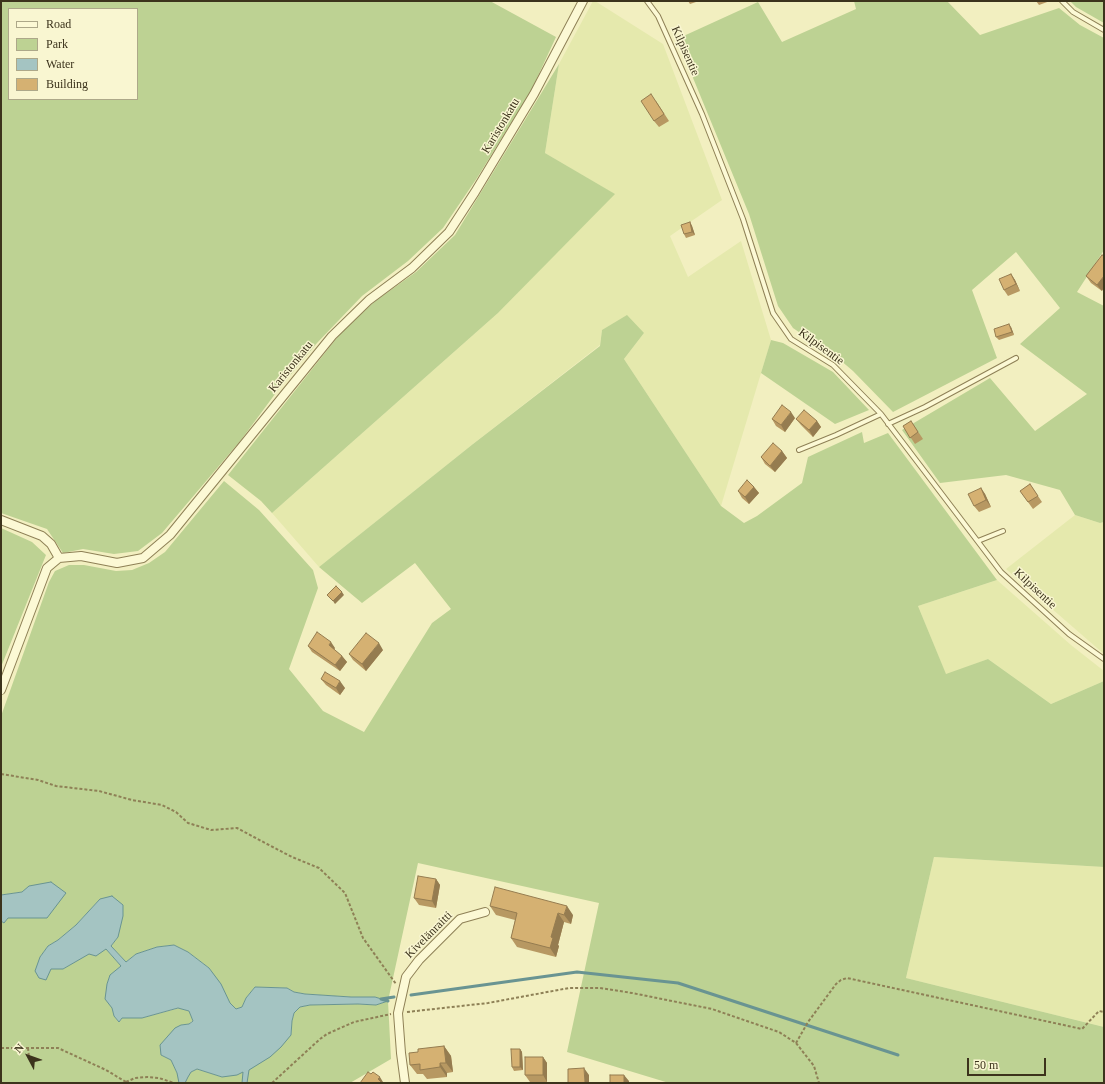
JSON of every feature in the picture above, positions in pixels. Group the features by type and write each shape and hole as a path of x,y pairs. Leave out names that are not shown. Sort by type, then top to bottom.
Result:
{"street":[{"name":"Karistonkatu","path":"59,558 81,556 117,563 143,558 170,535 332,336 369,300 412,268 449,232 534,94 583,1"},
{"path":"1,520 42,536 51,544 59,558 47,568 1,690"},
{"name":"Kivelänraitti","path":"405,1083 398,1013 406,977 419,960 460,919 485,912"}],"lane":[{"name":"Kilpisentie","path":"646,1 658,16 702,114 743,219 773,313 791,339 833,365 881,414 1002,572 1069,634 1104,659"},
{"path":"1062,1 1073,12 1104,30"},
{"path":"888,424 925,407 1016,358"},
{"path":"799,450 881,414"},
{"path":"978,541 1004,530"}],"path":[{"path":"1,774 38,780 56,786 98,791 132,800 162,805 176,812 188,822 211,830 237,828 279,851 319,868 345,893 363,938 403,993"},
{"path":"796,1043 808,1022 836,984 847,978 1082,1029 1099,1011 1104,1012"},
{"path":"272,1083 320,1039 327,1034 354,1022 383,1015 488,1003 569,988 600,988 712,1009 779,1032 796,1043 814,1066 819,1083"},
{"path":"1,1048 58,1048 99,1066 125,1082 135,1078 147,1077 159,1078 173,1083"},
{"path":"28,1048 29,1057"}],"green space":[{"path":"1,1 490,1 556,37 531,91 477,178 443,228 408,261 362,296 317,343 278,390 241,440 162,533 138,551 114,554 83,549 63,553 47,529 1,513"},
{"path":"593,1 663,44 722,200 670,236 688,277 741,241 771,340 721,506 624,359 644,333 602,330 600,345 319,567 272,513 498,313 614,194 545,153 559,64"},
{"path":"854,1 947,1 980,35 1059,8 1080,25 1104,38 1104,250 1077,292 1104,306 1104,522 1100,523 1075,515 1060,490 1006,475 940,483 902,430 990,378 1035,431 1087,394 1020,344 1060,308 1016,252 972,290 997,358 893,412 853,371 819,342 809,339 793,328 778,306 749,214 677,39 758,2 782,42 856,9"},
{"path":"1070,1 1104,1 1104,23 1076,7"},
{"path":"559,64 545,153 615,194 498,313 272,513 261,501 228,475 340,334 374,302 416,272 455,235"},
{"path":"627,315 644,333 624,359 721,506 744,523 757,516 802,483 808,457 862,432 864,443 888,433 997,580 918,606 946,674 988,659 1051,704 1104,681 1104,867 934,857 906,978 1104,1027 1104,1083 669,1083 567,1052 599,903 418,863 388,1001 391,1059 350,1083 1,1083 1,921 4,923 8,918 47,917 51,882 22,892 1,895 1,716 49,582 55,571 69,565 84,565 116,571 132,570 149,563 165,552 224,481 259,510 313,570 318,588 289,669 323,711 364,732 432,623 451,609 415,563 362,603 319,567 473,444 600,346 602,330","holes":["100,899 118,937 111,946 126,962 136,954 157,947 174,945 188,952 209,968 230,1003 236,1009 242,1007 246,998 255,987 287,988 294,992 305,994 375,997 387,1001 376,1005 310,1005 300,1007 294,1013 291,1035 222,1077 197,1069 191,1072 177,1073 171,1060 161,1055 181,1025 189,1024 193,1020 189,1011 179,1008 142,1018 122,1018 119,1022 114,1016 107,984 110,976 121,966 106,949 89,953 63,969 51,969 40,957 48,946 76,925"]},
{"path":"771,340 783,343 833,372 869,410 835,424 761,373"},
{"path":"1075,515 1100,523 1104,522 1104,654 1006,569"},
{"path":"1,528 32,542 46,555 1,667"},
{"path":"997,580 1071,645 1104,671 1104,681 1051,704 988,659 946,675 918,606"},
{"path":"934,857 1104,867 1104,1027 906,978"}],"water":[{"path":"51,882 66,893 47,918 8,918 4,923 1,921 1,895 22,892 29,886"},
{"path":"112,896 123,905 123,916 118,937 111,946 126,962 136,954 157,947 174,945 188,952 209,968 221,984 230,1003 236,1009 242,1007 246,998 255,987 287,988 294,992 305,994 375,997 388,1001 376,1005 310,1005 300,1007 294,1013 291,1035 270,1057 249,1070 247,1083 242,1083 243,1072 237,1075 222,1077 197,1069 191,1072 185,1083 179,1083 177,1073 171,1060 161,1055 160,1045 175,1028 181,1025 189,1024 193,1021 189,1011 178,1008 142,1018 122,1018 119,1022 114,1016 112,1008 105,999 110,975 121,966 106,949 96,956 89,954 63,969 51,969 46,980 39,978 35,971 40,957 48,946 76,925 100,899"}],"building":[{"path":"651,94 664,114 654,121 641,101"},
{"path":"690,222 692,232 684,234 681,225"},
{"path":"1102,255 1104,256 1104,276 1097,285 1086,276"},
{"path":"1011,274 1016,284 1004,290 999,279"},
{"path":"1009,324 1012,332 996,337 994,329"},
{"path":"782,405 791,412 781,425 772,419"},
{"path":"804,410 817,421 809,430 796,419"},
{"path":"911,421 918,432 910,438 903,426"},
{"path":"773,443 782,451 770,466 761,457"},
{"path":"747,480 754,487 745,497 738,491"},
{"path":"1030,484 1038,496 1028,502 1020,491"},
{"path":"981,488 986,500 974,506 968,494"},
{"path":"336,586 342,592 333,601 327,595"},
{"path":"317,632 331,642 329,645 342,656 335,665 308,646"},
{"path":"366,633 379,643 362,664 349,654"},
{"path":"325,672 340,681 336,688 321,679"},
{"path":"418,876 436,879 432,901 414,898"},
{"path":"495,887 567,906 564,915 558,913 551,937 553,938 550,948 511,938 517,913 490,906"},
{"path":"444,1046 446,1063 440,1063 440,1067 420,1070 420,1064 410,1065 409,1053 418,1052 418,1049"},
{"path":"511,1049 520,1049 520,1067 512,1067"},
{"path":"525,1057 543,1057 543,1075 525,1075"},
{"path":"584,1068 585,1083 568,1083 568,1069"},
{"path":"368,1072 371,1074 373,1072 380,1077 378,1079 381,1082 360,1083"},
{"path":"610,1075 624,1075 624,1083 610,1083"}],"waterway":[{"path":"411,995 577,972 678,983 898,1055"},
{"path":"388,1001 381,999 394,997"}]}
